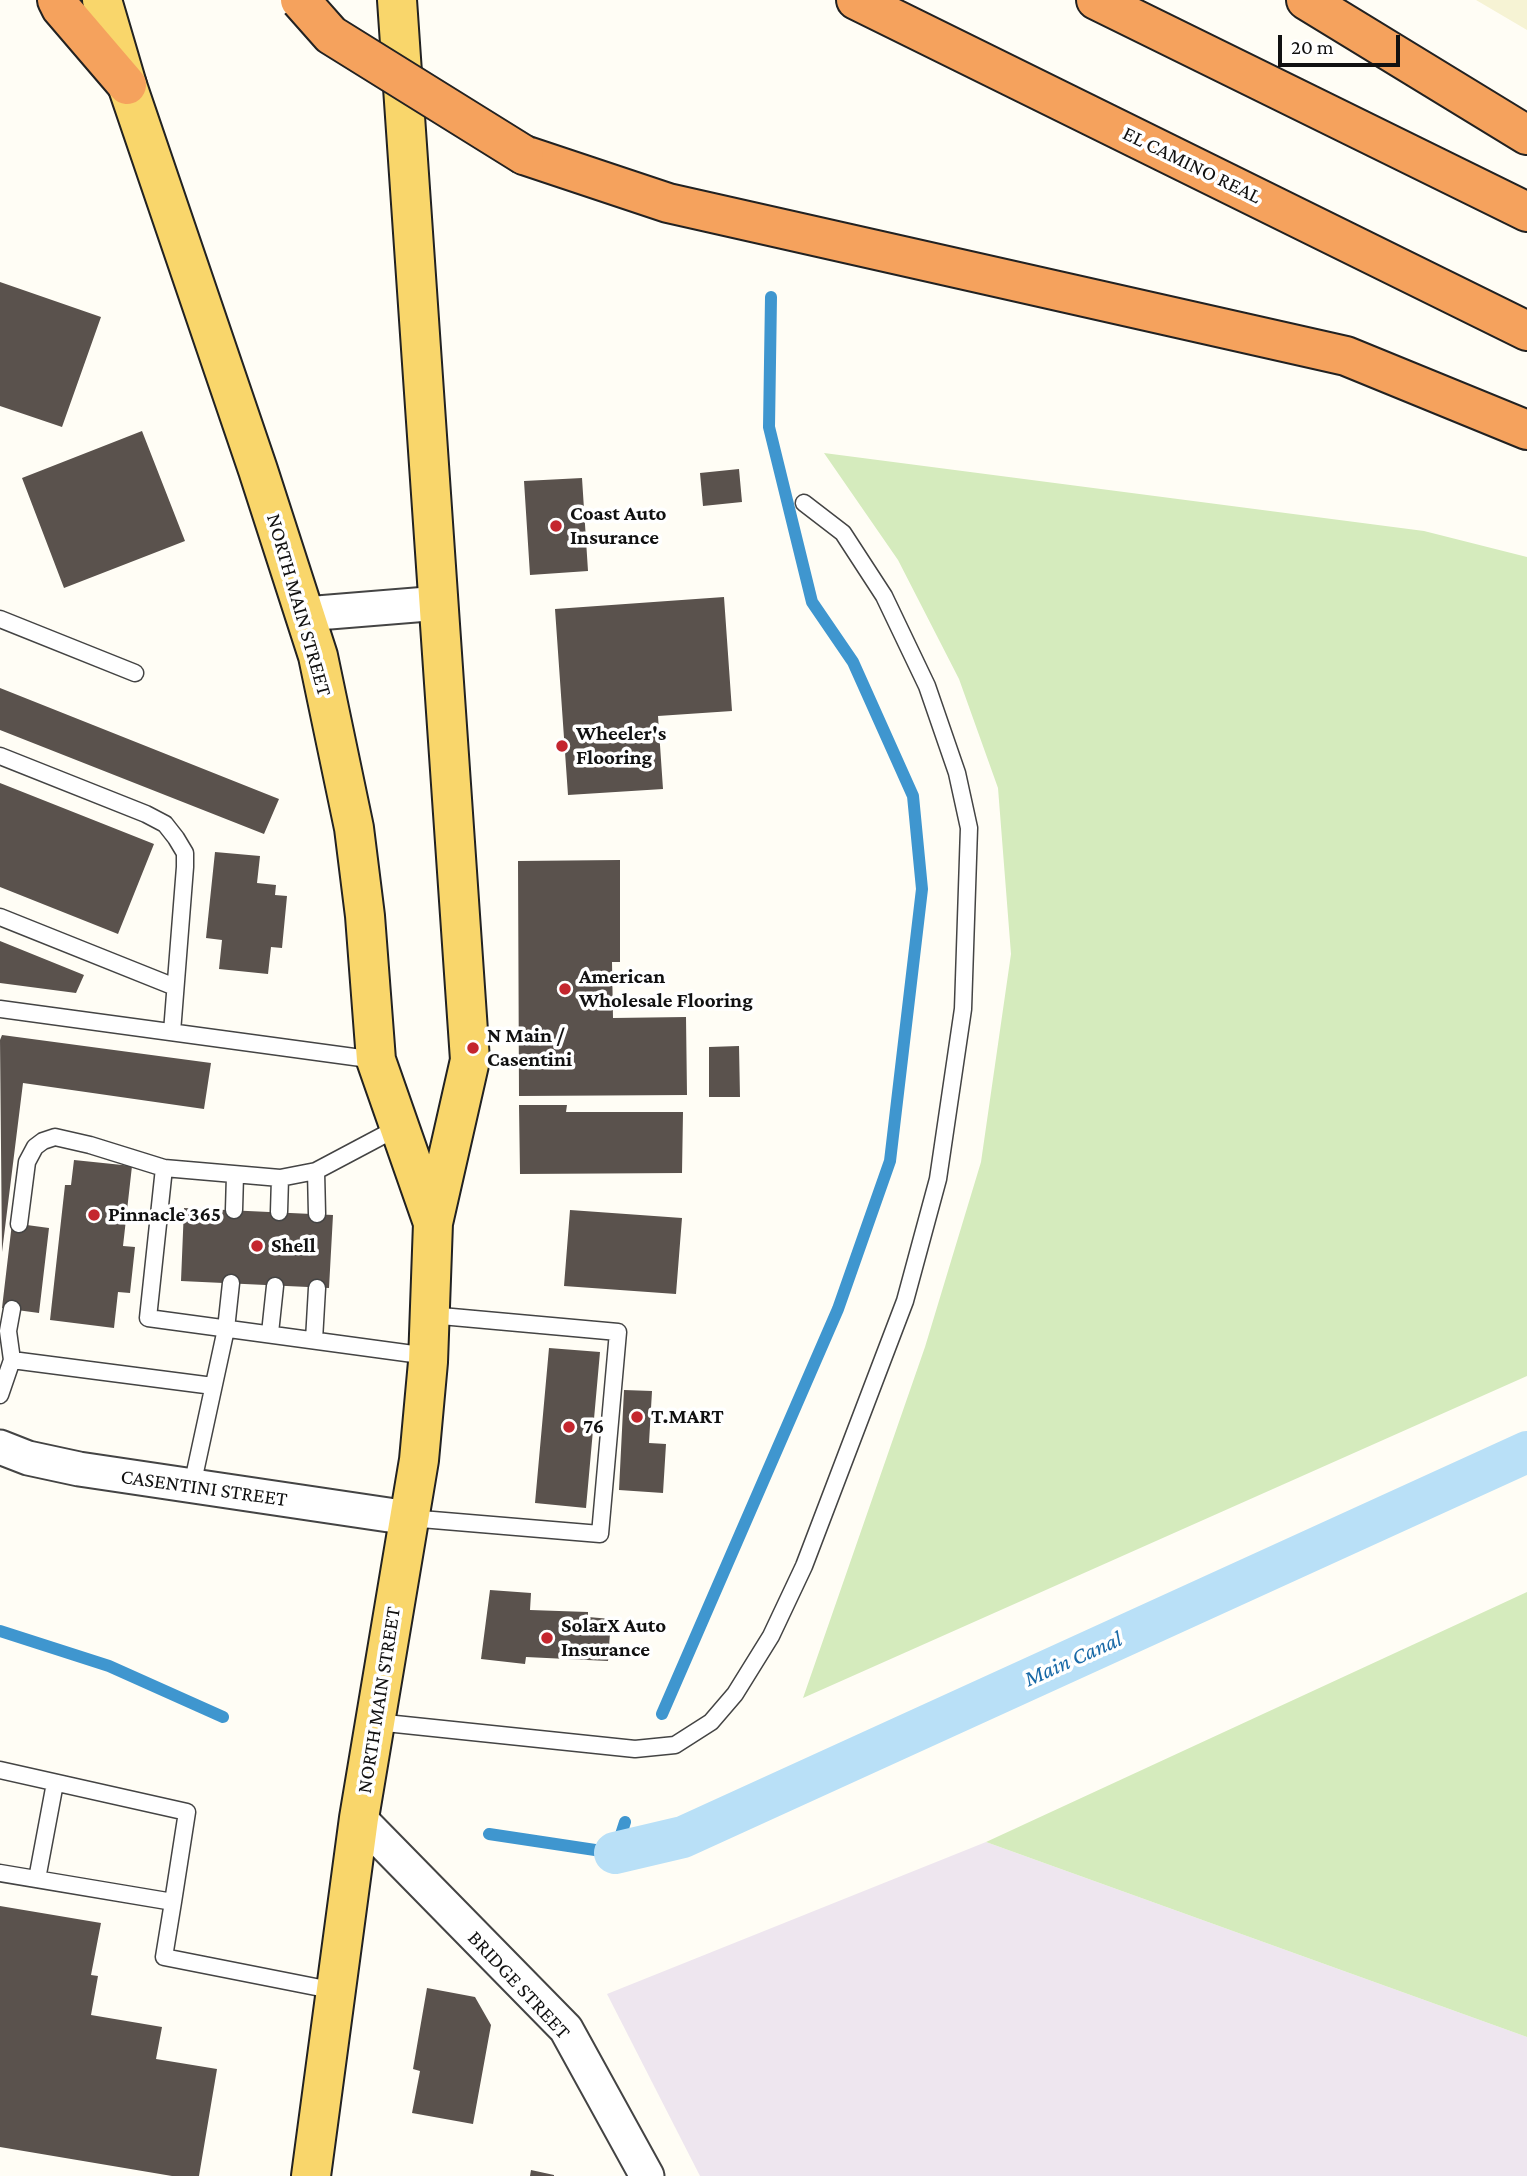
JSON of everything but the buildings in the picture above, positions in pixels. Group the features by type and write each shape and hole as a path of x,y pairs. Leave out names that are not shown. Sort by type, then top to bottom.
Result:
{"highway":[{"path":"57,0 127,85"},
{"path":"300,0 331,35 524,155 668,203 1346,356 1527,430"},
{"name":"EL CAMINO REAL","path":"856,0 1527,331"},
{"path":"1096,0 1527,212"},
{"path":"1306,0 1527,135"}],"main road":[{"name":"NORTH MAIN STREET","path":"102,0 127,85 258,470 318,656 354,828 365,916 376,1060 433,1223"},
{"name":"NORTH MAIN STREET","path":"311,2176 359,1818 419,1460 428,1356 433,1223 470,1060 397,0"}],"street":[{"path":"304,614 440,603"},
{"name":"CASENTINI STREET","path":"0,1447 28,1458 79,1469 410,1518"},
{"name":"BRIDGE STREET","path":"359,1818 566,2029 648,2176"}],"lane":[{"path":"376,1722 635,1749 675,1745 711,1722 735,1694 771,1636 804,1566 905,1301 938,1178 962,1009 969,828 957,773 927,686 884,596 843,533 804,503"},
{"path":"0,620 135,673"},
{"path":"0,756 146,814 165,824 176,838 185,853 185,867 172,1032"},
{"path":"0,917 175,987"},
{"path":"0,1009 376,1060"},
{"path":"19,1224 27,1162 35,1147 55,1137 164,1168 280,1178 316,1171 399,1127"},
{"path":"164,1168 148,1318 428,1356"},
{"path":"316,1171 317,1214"},
{"path":"234,1210 235,1175"},
{"path":"279,1212 280,1178"},
{"path":"192,1486 226,1329 231,1283"},
{"path":"270,1333 275,1286"},
{"path":"314,1340 317,1287"},
{"path":"0,1395 12,1360 8,1331 12,1309"},
{"path":"410,1518 600,1534 618,1332 430,1315"},
{"path":"12,1360 213,1386"},
{"path":"0,1770 187,1812 164,1957 336,1992"},
{"path":"37,1879 55,1783"},
{"path":"0,1873 173,1902"}],"shaded area":[{"path":"1476,0 1527,0 1527,30"},
{"path":"986,1842 1527,2037 1527,2176 700,2176 607,1994"}],"green space":[{"path":"824,453 1424,531 1527,557 1527,1376 803,1698 925,1347 981,1162 1011,954 998,788 959,679 898,560"},
{"path":"1527,1592 1527,2037 986,1842"}],"waterway":[{"path":"662,1714 838,1309 890,1161 922,889 913,796 853,662 812,602 769,427 771,297"},
{"name":"Main Canal","path":"615,1853 683,1837 1527,1452"},
{"path":"0,1631 109,1666 223,1717"},
{"path":"489,1834 615,1853 625,1822"}],"place":[{"name":"Coast Auto Insurance","path":"556,526"},
{"name":"Wheeler's Flooring","path":"562,746"},
{"name":"American Wholesale Flooring","path":"565,989"},
{"name":"N Main / Casentini","path":"473,1048"},
{"name":"Pinnacle 365","path":"94,1215"},
{"name":"Shell","path":"257,1246"},
{"name":"T.MART","path":"637,1417"},
{"name":"76","path":"569,1427"},
{"name":"SolarX Auto Insurance","path":"547,1638"}]}
